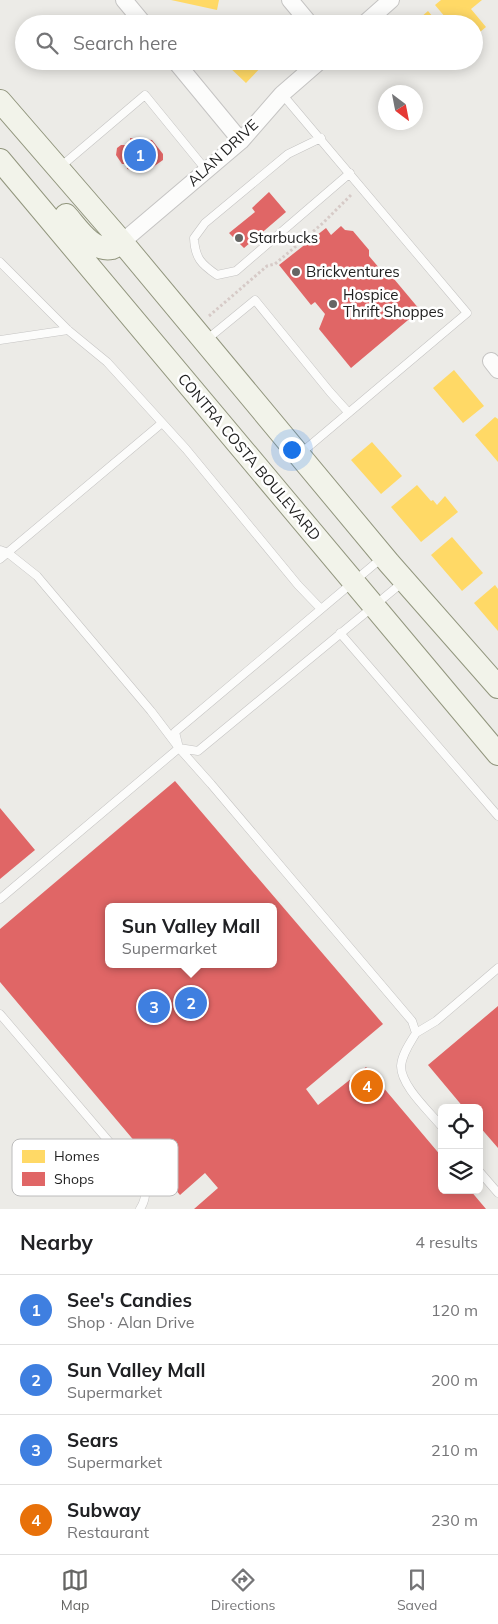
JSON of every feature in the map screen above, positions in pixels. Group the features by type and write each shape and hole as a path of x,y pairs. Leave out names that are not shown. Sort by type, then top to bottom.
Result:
{"main road":[{"path":"0,100 122,242 383,556 498,687"},
{"name":"CONTRA COSTA BOULEVARD","path":"0,160 498,754"},
{"path":"18,180 39,189 51,198 89,240 101,248 112,248 122,242"}],"street":[{"path":"124,0 136,15"},
{"path":"290,0 302,15"},
{"path":"374,15 391,0"},
{"path":"182,70 241,141"},
{"name":"ALAN DRIVE","path":"122,242 241,141 282,94 310,70"}],"lane":[{"path":"282,94 467,313 299,455"},
{"path":"58,168 145,95 207,171"},
{"path":"321,138 288,154 205,222 194,238 195,254 205,267 217,275 236,271 350,173"},
{"path":"0,262 68,330 107,362 186,449 298,585 321,609"},
{"path":"204,341 255,300 348,412"},
{"path":"0,340 68,330"},
{"path":"0,559 4,552 162,423"},
{"path":"4,552 37,576 151,711 179,748 412,1021 416,1034"},
{"path":"179,748 175,732 383,556"},
{"path":"179,748 198,752 404,580"},
{"path":"340,633 498,816"},
{"path":"0,900 179,748"},
{"path":"438,1122 402,1077 401,1064 407,1047 416,1034 436,1021 498,968"},
{"path":"0,1014 3,1025 104,1139"},
{"path":"483,1176 498,1193"},
{"path":"140,1209 145,1196"}],"path":[{"path":"210,316 266,266 275,264 323,223 330,214 361,186"}],"building: Homes":[{"path":"171,0 219,0 217,10"},
{"path":"441,0 482,0 471,9 476,15 443,15 435,5"},
{"path":"428,11 431,15 423,15"},
{"path":"232,70 258,70 246,83"},
{"path":"454,370 484,406 463,423 433,388"},
{"path":"495,417 498,419 498,462 475,435"},
{"path":"372,442 402,476 381,494 351,460"},
{"path":"417,485 437,505 445,496 458,512 421,542 391,507"},
{"path":"452,537 483,573 462,591 431,555"},
{"path":"495,585 498,589 498,631 474,603"}],"building: Shops":[{"path":"130,138 152,140 163,154 163,160 153,167 148,166 147,172 127,169 127,164 122,164 116,155 117,148 121,145 130,145"},
{"path":"269,192 286,212 244,248 229,233 255,212 252,208"},
{"path":"341,226 345,230 353,231 369,250 369,256 386,276 389,273 420,310 351,368 319,329 325,314 315,302 311,305 279,265 326,228 331,235"},
{"path":"175,781 383,1024 306,1089 318,1105 366,1067 438,1152 438,1194 473,1194 486,1209 194,1209 218,1188 205,1173 180,1195 178,1193 178,1139 133,1139 0,982 0,929"},
{"path":"0,808 35,850 0,879"},
{"path":"498,1006 498,1148 483,1131 483,1104 461,1104 428,1065"}],"place":[{"name":"See's Candies","path":"140,155"},
{"name":"Starbucks","path":"239,238"},
{"name":"Brickventures","path":"296,272"},
{"name":"Hospice Thrift Shoppes","path":"333,304"},
{"name":"Sun Valley Mall","path":"191,1003"},
{"name":"Sears","path":"154,1007"},
{"name":"Subway","path":"367,1086"}]}
